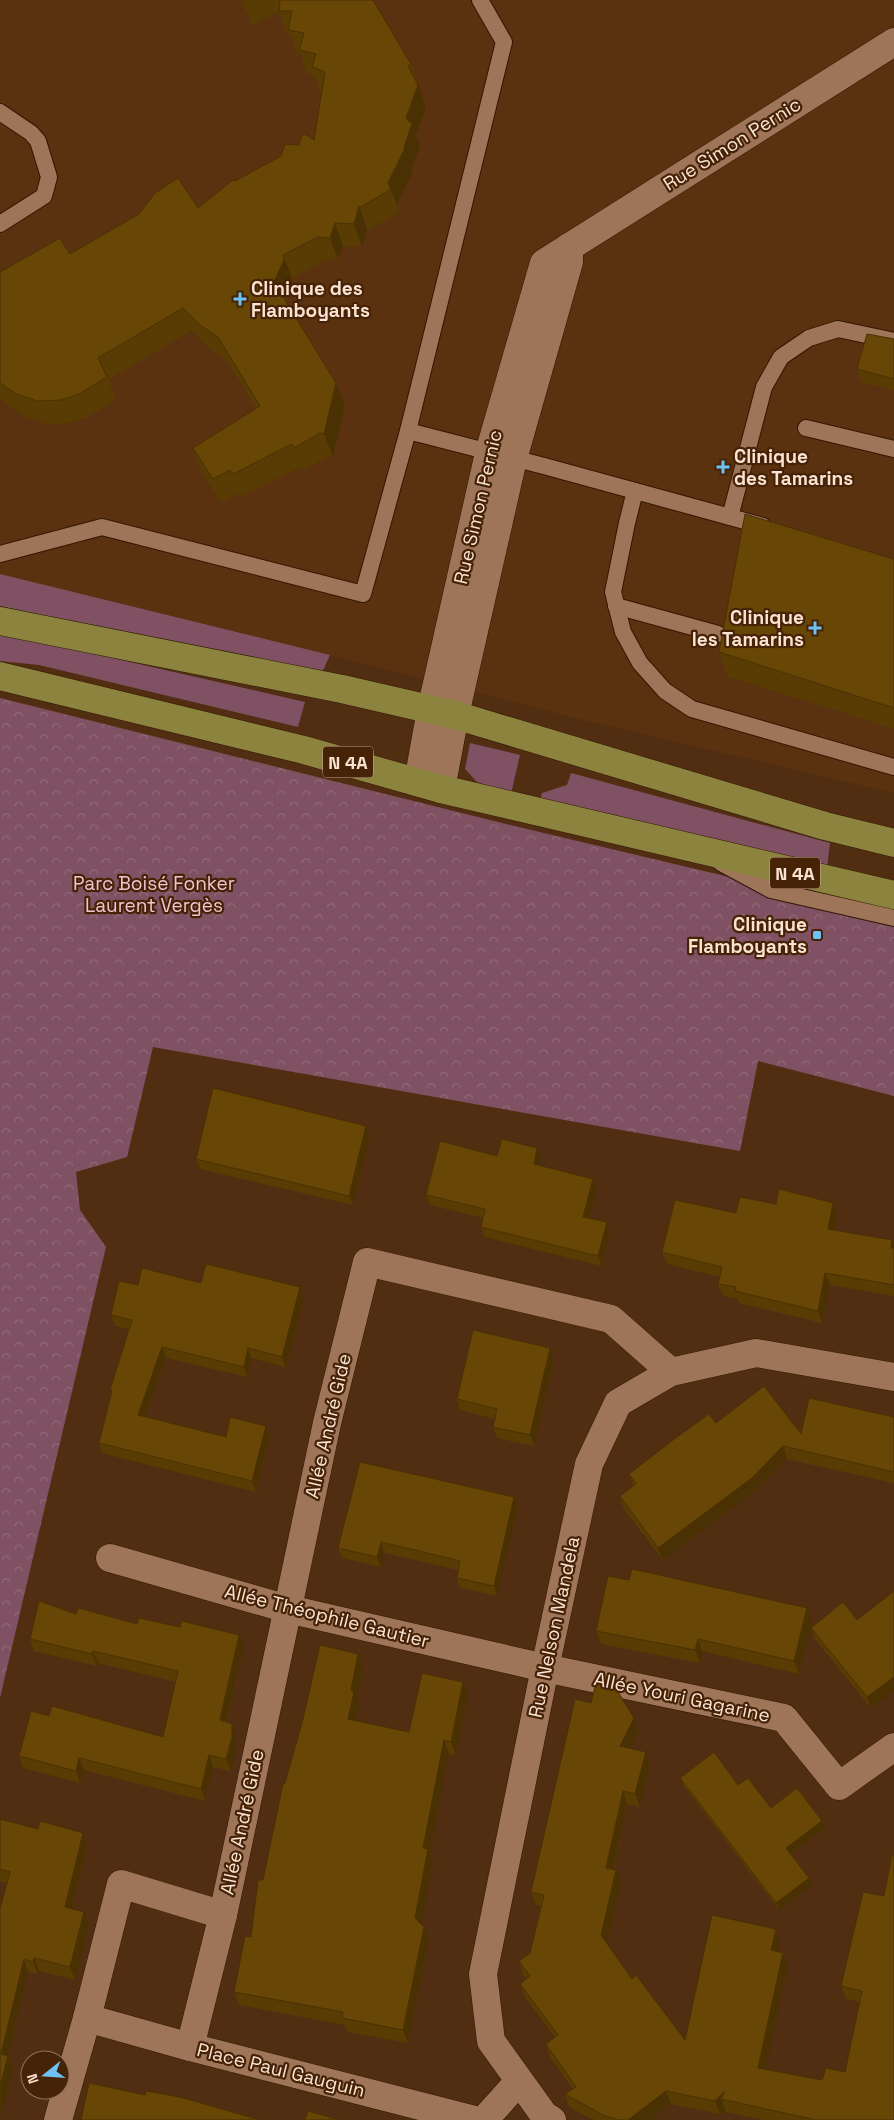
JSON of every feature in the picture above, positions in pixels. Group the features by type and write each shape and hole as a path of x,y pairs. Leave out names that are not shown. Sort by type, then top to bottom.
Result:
{"main road":[{"path":"0,621 342,689 443,712 825,826 894,843"},
{"name":"N 4A","path":"0,676 304,750 429,786 894,895"}],"street":[{"name":"Rue Simon Pernic","path":"429,786 443,712 501,456 567,271 569,247 894,42"},
{"name":"Allée André Gide","path":"190,2047 223,1915 327,1423 368,1262 611,1319 672,1372"},
{"name":"Rue Nelson Mandela","path":"552,2120 544,2115 491,2041 483,1974 545,1668 589,1464 618,1404 672,1372 756,1353 894,1377"},
{"name":"Allée Théophile Gautier","path":"110,1558 288,1609 545,1668"},
{"name":"Allée Youri Gagarine","path":"545,1668 784,1718 839,1786 894,1748"},
{"name":"Allée André Gide","path":"58,2120 87,2018 121,1884 223,1915"},
{"name":"Place Paul Gauguin","path":"87,2018 190,2047 475,2120"},
{"path":"484,2120 519,2081"}],"lane":[{"path":"0,554 102,527 363,594 408,431 504,42 480,0"},
{"path":"0,112 30,133 38,142 49,177 44,196 0,224"},
{"path":"730,517 764,388 781,357 809,338 838,329 894,341"},
{"path":"806,428 894,448"},
{"path":"408,431 775,529"},
{"path":"635,491 613,592 623,632 640,663 665,691 692,709 894,767"},
{"path":"616,606 718,634"},
{"path":"697,849 771,890 894,918"}],"shaded area":[{"path":"0,0 894,0 894,793 575,718 390,670 0,574"}],"green space":[{"path":"0,574 330,655 321,675 0,606"},
{"path":"0,635 34,640 305,702 298,727 39,665 0,661"},
{"name":"Parc Boisé Fonker Laurent Vergès","path":"0,698 506,824 894,916 894,1096 758,1061 740,1151 153,1047 127,1157 76,1172 80,1210 106,1247 0,1698"},
{"path":"470,743 520,755 511,794 477,782 465,769"},
{"path":"571,773 830,843 827,868 540,801 542,793 567,785"}],"building":[{"path":"280,0 373,0 411,64 408,66 418,85 406,118 412,124 405,148 388,183 391,189 361,207 359,206 354,224 335,223 330,238 318,237 283,255 284,260 274,282 336,383 324,434 320,433 294,448 292,444 233,474 230,470 213,479 193,448 260,406 218,337 200,325 183,308 98,358 107,377 79,394 61,400 37,401 17,394 0,383 0,272 60,238 70,254 139,214 155,193 178,178 198,208 233,180 235,181 281,156 285,144 299,145 303,133 314,140 325,72 312,67 316,54 299,50 304,33 288,30 292,11 279,11"},
{"path":"867,334 894,339 894,379 857,369"},
{"name":"Clinique les Tamarins","path":"745,514 894,559 894,708 719,652"},
{"path":"213,1088 366,1126 349,1196 196,1159"},
{"path":"502,1139 537,1148 534,1164 593,1179 583,1217 607,1222 598,1256 481,1227 485,1209 426,1195 440,1141 497,1156"},
{"path":"779,1189 833,1203 828,1229 892,1240 891,1248 894,1248 894,1285 825,1273 818,1311 735,1291 736,1287 718,1284 722,1267 662,1252 675,1200 736,1213 740,1197 776,1204"},
{"path":"206,1264 300,1287 282,1357 248,1348 244,1367 162,1347 138,1415 226,1437 230,1417 266,1426 252,1481 99,1443 112,1391 110,1390 132,1320 111,1315 119,1281 138,1285 142,1268 201,1283"},
{"path":"473,1330 550,1348 530,1435 493,1427 497,1409 457,1399"},
{"path":"764,1386 801,1434 809,1398 894,1417 894,1472 783,1446 752,1478 658,1548 620,1496 636,1484 629,1474 709,1414 716,1423"},
{"path":"360,1462 514,1497 494,1586 457,1578 460,1561 419,1551 381,1542 377,1557 338,1548"},
{"path":"632,1569 807,1608 794,1661 698,1639 695,1650 596,1631 608,1576 629,1580"},
{"path":"894,1591 894,1677 867,1697 811,1628 843,1602 857,1620"},
{"path":"39,1601 76,1614 78,1608 137,1624 139,1618 180,1627 182,1621 239,1635 220,1720 232,1724 232,1737 226,1759 209,1755 201,1789 79,1758 76,1771 19,1756 31,1711 49,1716 52,1706 163,1737 178,1671 93,1651 92,1654 30,1639"},
{"path":"320,1645 358,1654 351,1690 354,1692 348,1719 409,1732 422,1673 463,1682 451,1742 444,1740 423,1848 428,1849 415,1918 424,1927 403,2030 342,2018 343,2012 234,1992 245,1936 251,1937 258,1880 263,1880 283,1784 285,1783 302,1723"},
{"path":"596,1683 615,1687 634,1718 620,1746 646,1752 635,1794 623,1791 606,1868 616,1870 601,1935 632,1979 636,1975 685,2040 712,1915 776,1929 771,1950 783,1953 758,2068 822,2080 826,2068 845,2072 862,1991 841,1986 863,1892 884,1896 892,1855 894,1856 894,2120 816,2120 721,2099 725,2091 715,2101 666,2091 628,2120 618,2120 603,2115 565,2094 576,2087 546,2044 558,2035 520,1984 530,1976 519,1961 530,1953 544,1895 531,1892 575,1699 591,1703"},
{"path":"714,1752 738,1785 748,1778 771,1808 797,1788 822,1821 786,1848 809,1878 776,1903 680,1778"},
{"path":"0,1819 38,1829 40,1821 83,1833 65,1907 84,1912 70,1967 34,1958 33,1962 24,1959 1,2054 8,2056 0,2087 0,1909 10,1872 0,1869"},
{"path":"89,2083 145,2095 146,2091 180,2097 260,2120 81,2120"},
{"path":"308,2111 340,2120 305,2120"}],"place":[{"name":"Clinique des Flamboyants","path":"240,299"},
{"name":"Clinique des Tamarins","path":"723,467"},
{"name":"Clinique les Tamarins","path":"815,628"},
{"name":"Clinique Flamboyants","path":"817,935"}]}
